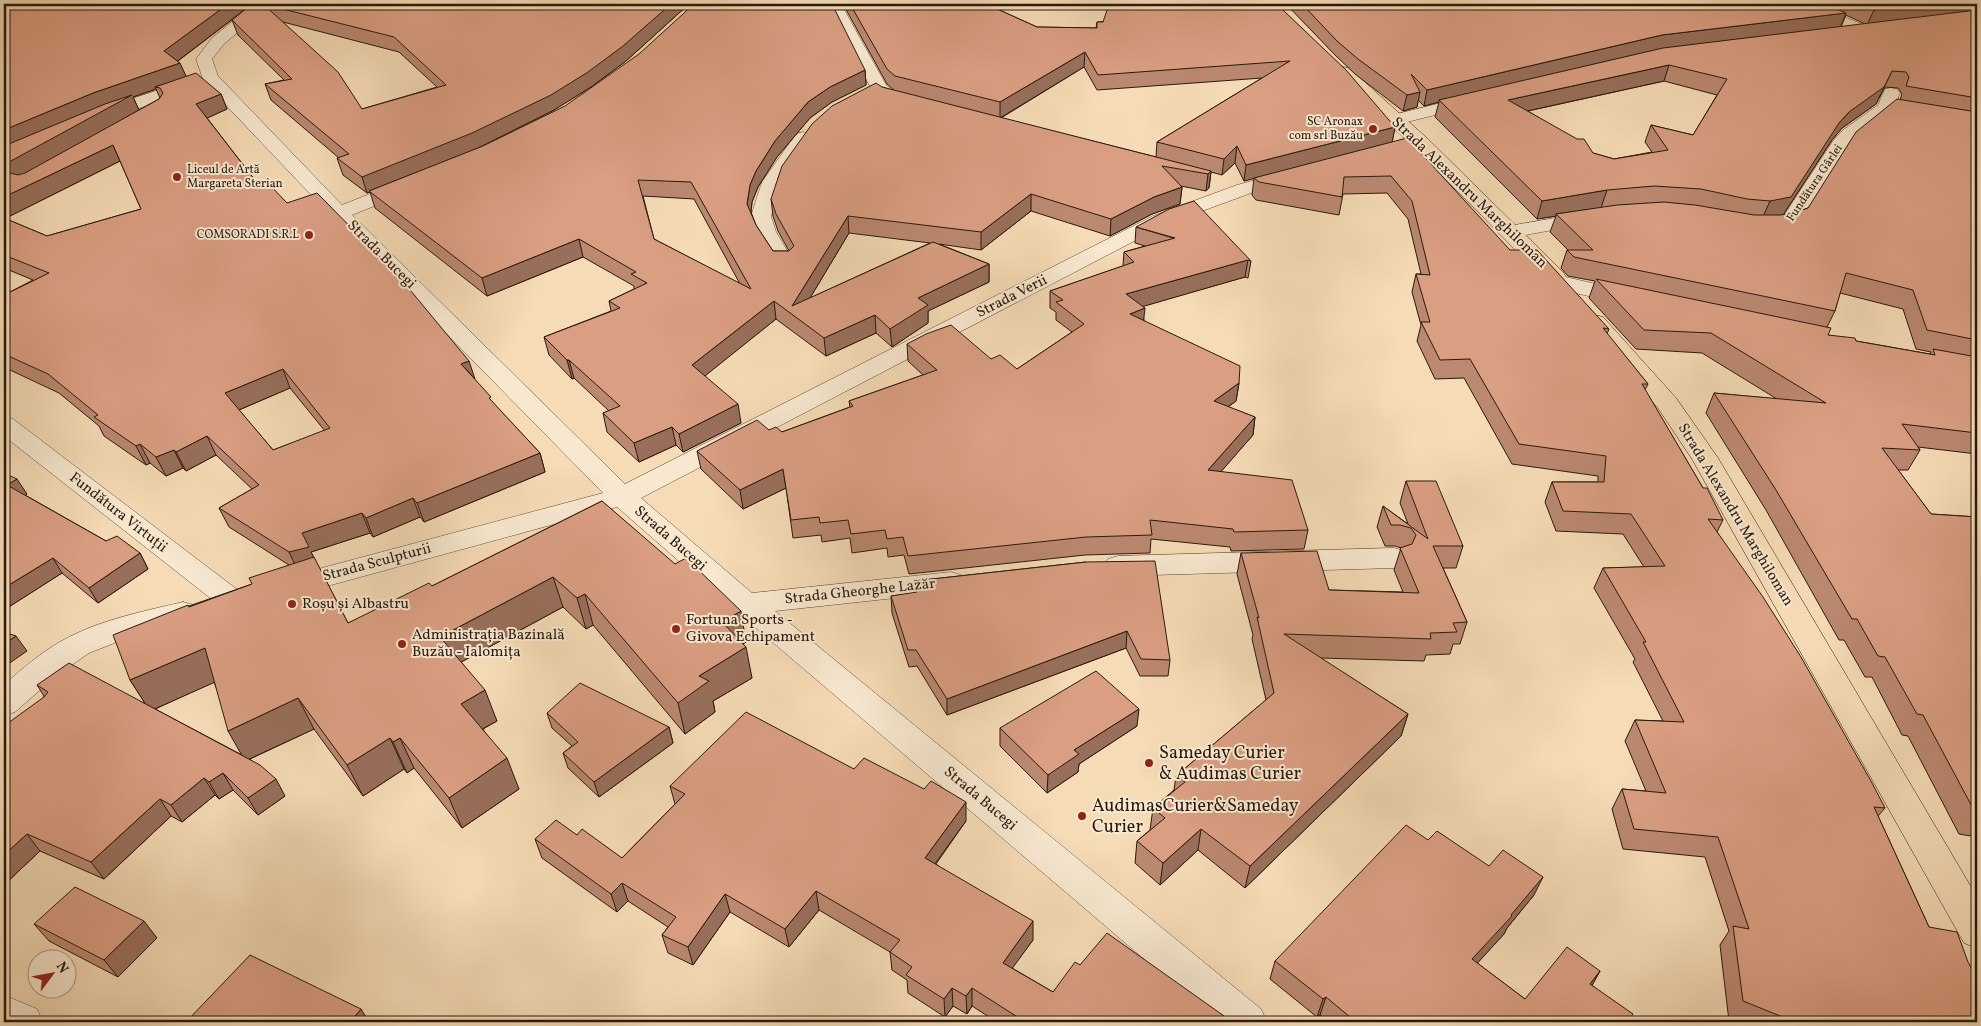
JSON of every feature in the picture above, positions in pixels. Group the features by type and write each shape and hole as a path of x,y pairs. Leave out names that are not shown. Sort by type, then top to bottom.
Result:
{"main road":[{"name":"Strada Alexandru Marghiloman","path":"1323,53 1420,143 1561,283 1667,403 1705,458 1977,931"}],"street":[{"path":"213,82 204,59 218,41 263,4"},
{"path":"834,4 871,92 918,105"},
{"path":"1804,4 1864,31"},
{"path":"1834,35 1883,29"},
{"path":"86,121 213,82"},
{"path":"134,122 213,82"},
{"name":"Strada Bucegi","path":"213,82 339,213 622,497 746,604 1247,1022"},
{"path":"1395,120 1492,96"},
{"name":"Fundătura Gârlei","path":"1750,225 1775,228 1784,226 1791,221 1840,145 1850,134 1894,104"},
{"path":"783,262 766,232 761,216 772,182 805,135 819,122"},
{"path":"1393,150 1420,143"},
{"name":"Strada Verii","path":"622,497 1160,220 1244,189 1309,172"},
{"path":"339,213 421,180"},
{"path":"1216,182 1244,189"},
{"path":"1509,232 1610,214"},
{"path":"1561,283 1648,302"},
{"name":"Fundătura Virtuții","path":"4,424 233,601"},
{"name":"Strada Sculpturii","path":"4,704 36,675 89,640 134,624 233,601 622,497"},
{"path":"1095,566 1394,558"},
{"name":"Strada Gheorghe Lazăr","path":"746,604 979,579"},
{"path":"4,1014 23,1022"}],"building":[{"path":"10,4 228,4 164,51 180,63 93,93 4,130 4,6"},
{"path":"252,4 263,4 671,4 623,46 588,72 551,95 472,133 362,177 337,158 349,154 265,84 292,79 232,20","holes":["263,4 394,37 446,85 362,109 338,72"]},
{"path":"694,4 832,4 865,70 830,87 808,102 775,141 756,171 750,185 747,204 756,225 773,251 789,251 794,246 776,214 771,199 782,166 812,124 832,106 876,83 882,87 1211,171 1208,174 1162,166 1182,187 1154,197 1111,219 1031,194 981,232 848,216 792,306 933,242 989,264 918,298 928,305 890,329 875,315 824,338 774,301 692,365 738,404 679,434 672,427 634,443 603,413 620,406 567,360 544,337 620,308 609,301 647,283 631,274 636,272 579,239 482,278 369,191 483,146 565,106 639,54","holes":["638,180 691,182 751,289 654,239"]},
{"path":"850,4 986,4 1037,27 1097,28 1097,22 1103,22 1109,4 1279,4 1346,70 1395,127 1246,165 1237,146 1224,159 1157,142 1290,61 1098,75 1085,52 1000,102 895,76 887,69"},
{"path":"1302,4 1825,4 1846,13 1662,35 1427,90 1411,74 1420,92 1407,95 1337,41"},
{"path":"1860,4 1922,4 1874,10"},
{"path":"1977,10 1977,98 1906,86 1909,77 1906,72 1892,71 1884,87 1849,112 1839,123 1791,197 1770,201 1747,199 1701,189 1654,186 1607,190 1542,201 1439,100 1663,48","holes":["1669,65 1727,79 1693,135 1651,125 1668,150 1614,159 1593,153 1584,139 1577,139 1508,100"]},
{"path":"196,73 221,94 196,104 258,184 267,182 287,203 317,193 396,273 469,361 461,364 491,397 489,398 540,453 417,503 413,498 366,518 362,513 302,533 309,547 289,552 219,508 259,485 207,436 176,452 174,450 156,457 140,444 136,446 94,417 98,415 48,374 4,354 4,295 49,273 4,255 4,218 47,236 141,209 113,145 4,197 4,146 105,104 132,95 9,162 5,167 10,173 18,175 25,173 159,99 163,93 160,88 155,87","holes":["283,369 330,428 273,450 225,393"]},
{"path":"1897,99 1977,112 1977,340 1927,330 1913,290 1846,273 1835,311 1574,257 1567,250 1593,250 1556,214 1617,205 1664,202 1754,215 1780,215 1808,208 1856,132"},
{"path":"1407,138 1510,250 1537,250 1609,329 1603,328 1648,384 1642,384 1703,488 1707,488 1723,520 1708,519 1763,597 1801,657 1885,808 1874,807 1929,927 1957,932 1968,962 1977,978 1977,1022 1795,1022 1743,1001 1733,926 1749,929 1718,837 1634,829 1622,789 1666,793 1635,720 1684,722 1643,642 1646,642 1603,568 1665,566 1631,514 1563,511 1552,482 1604,482 1606,456 1519,444 1470,359 1440,360 1421,322 1430,322 1416,274 1430,275 1412,201 1391,176 1344,177 1342,197 1259,182 1254,178"},
{"path":"1194,201 1251,261 1248,260 1126,294 1145,308 1130,314 1240,366 1239,383 1214,401 1255,417 1208,470 1292,480 1308,530 1234,532 1233,529 1150,520 1152,535 1086,537 908,556 903,537 887,539 885,530 851,534 848,520 820,523 819,517 791,520 783,469 740,490 697,451 757,420 769,430 776,427 782,432 853,406 849,401 937,370 907,344 926,334 951,325 991,359 1000,355 1017,369 1084,324 1056,302 1063,300 1050,291 1134,262 1124,252 1175,238 1136,227 1169,209"},
{"path":"1596,279 1831,328 1828,335 1855,338 1856,341 1935,355 1933,349 1977,357 1977,433 1902,424 1920,450 1882,448 1931,514 1977,517 1977,814 1923,715 1917,714 1885,657 1878,656 1857,619 1852,619 1776,490 1714,393 1826,403 1711,333 1644,330"},
{"path":"4,473 17,479 7,485 106,541 117,536 140,553 89,588 53,558 4,588"},
{"path":"1406,481 1436,481 1463,546 1433,546 1467,622 1453,623 1457,632 1430,633 1431,639 1284,634 1408,714 1250,866 1201,829 1163,863 1137,841 1165,818 1153,808 1185,782 1176,776 1274,693 1257,617 1259,618 1241,553 1317,551 1329,590 1419,593 1400,548 1412,544 1416,535 1411,528 1391,525 1383,506 1428,539"},
{"path":"602,501 675,564 686,558 741,611 722,622 746,647 699,676 709,681 678,703 585,594 577,598 553,577 440,637 485,690 461,704 507,758 449,798 400,738 393,742 390,738 347,765 298,698 228,731 205,648 130,680 113,635 188,605 189,607 252,584 249,578 314,557 348,623 429,583 432,586"},
{"path":"1155,561 1170,660 1141,659 1127,631 947,699 916,650 908,650 891,596 917,592 914,581 1086,562"},
{"path":"4,632 16,636 4,644"},
{"path":"69,663 260,765 276,779 248,798 223,773 209,782 204,778 171,805 160,799 91,862 27,834 4,855 4,726 44,697 48,692 37,685"},
{"path":"1096,671 1139,709 1074,750 1079,754 1048,775 1000,728"},
{"path":"580,683 669,727 594,782 563,753 578,742 547,713"},
{"path":"746,712 854,769 864,758 924,789 931,781 966,802 925,858 1033,921 1003,963 1053,992 1075,962 1080,965 1107,933 1224,1016 1221,1022 1016,1022 1019,1018 972,988 966,996 952,988 944,999 906,975 912,967 890,952 900,940 816,891 785,929 725,894 688,947 662,935 676,917 622,883 611,894 535,839 556,820 577,835 582,829 622,858 685,794 670,786"},
{"path":"1406,825 1428,840 1437,831 1489,866 1503,850 1543,877 1512,916 1472,959 1525,999 1567,947 1600,971 1590,984 1633,1014 1629,1020 1632,1022 1356,1022 1326,997 1323,999 1275,961"},
{"path":"75,887 144,921 104,960 34,924"},
{"path":"250,955 361,1009 350,1022 186,1022"}],"place":[{"name":"SC Aronax com srl Buzău","path":"1373,129"},
{"name":"Liceul de Artă Margareta Sterian","path":"177,177"},
{"name":"COMSORADI S.R.L","path":"309,235"},
{"name":"Roșu și Albastru","path":"292,604"},
{"name":"Fortuna Sports - Givova Echipament","path":"676,629"},
{"name":"Administrația Bazinală Buzău - Ialomița","path":"402,644"},
{"name":"Sameday Curier & Audimas Curier","path":"1149,763"},
{"name":"AudimasCurier&Sameday Curier","path":"1082,816"}]}
